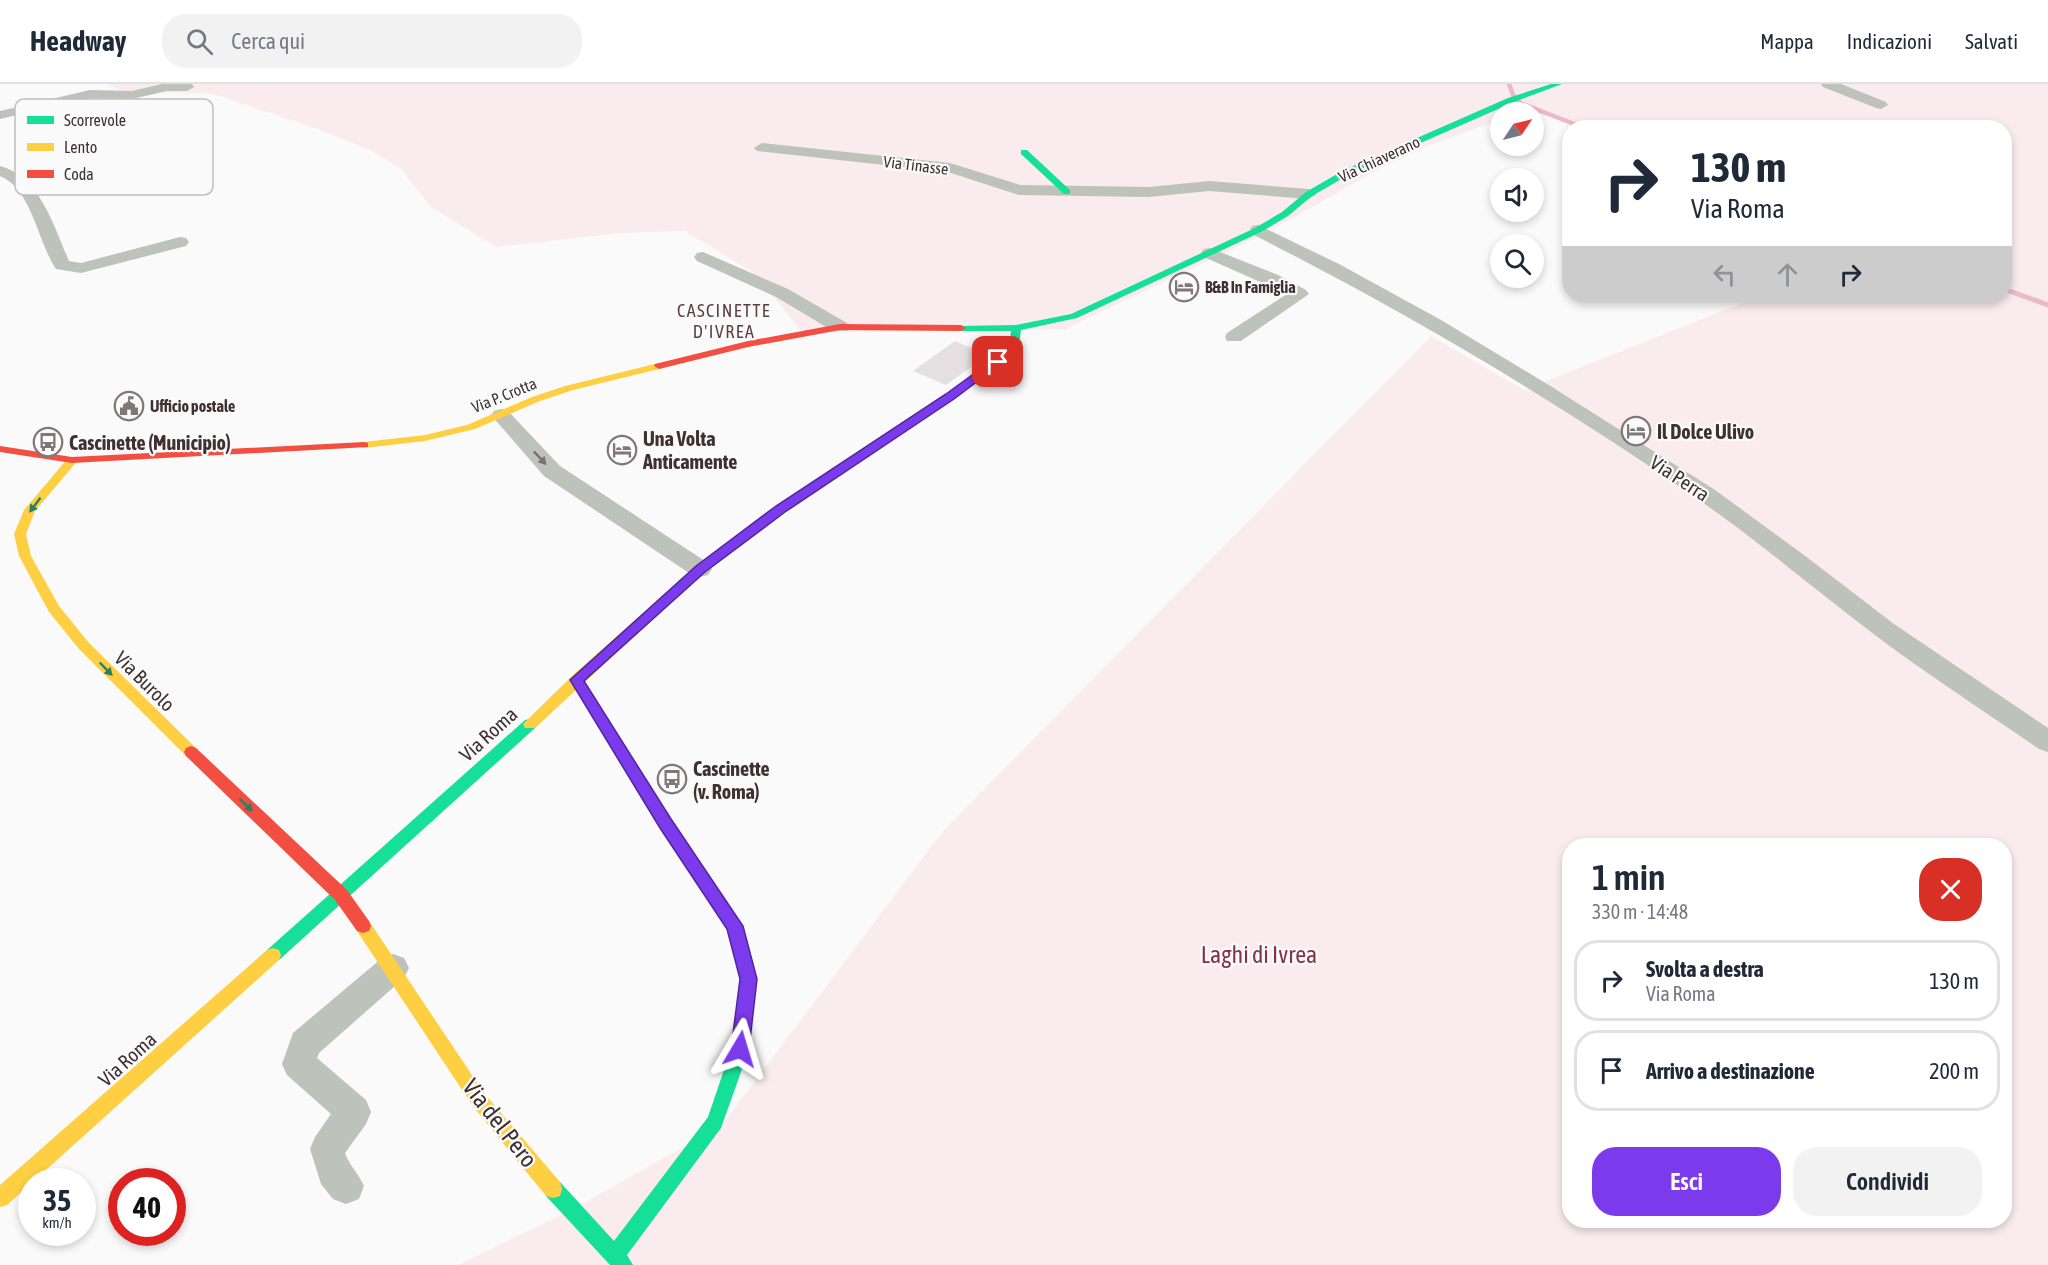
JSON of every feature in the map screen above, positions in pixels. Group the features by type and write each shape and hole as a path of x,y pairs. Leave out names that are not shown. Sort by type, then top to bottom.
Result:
{"street":[{"name":"Via Chiaverano","path":"1016,328 1074,316 1258,230 1285,214 1309,194 1347,172 1516,98 1558,84"},
{"path":"1828,84 1881,105"},
{"path":"54,99 88,89 132,95 167,87 187,87"},
{"path":"0,115 15,111"},
{"name":"Via Tinasse","path":"762,148 950,168 1019,190 1149,192 1209,186 1309,194"},
{"path":"1024,152 1067,192"},
{"path":"0,171 15,177"},
{"path":"29,195 62,265 81,268 180,242"},
{"name":"Via Perra","path":"1258,230 1333,268 1434,324 1545,391 1707,495 1796,560 1885,630 2048,742"},
{"path":"1210,254 1272,279 1300,294 1234,337"},
{"path":"704,257 782,293 840,327"},
{"name":"Via P. Crotta","path":"0,450 72,460 378,444 471,427 536,399 627,373 786,336 840,327 1016,328"},
{"name":"Via Roma","path":"0,1198 341,895 700,569 780,509 950,397 1014,350 1016,328"},
{"path":"501,415 552,471 700,569"},
{"name":"Via Burolo","path":"72,460 30,510 20,534 25,556 54,609 84,646 143,707 341,895"},
{"path":"577,680 666,823 735,926 748,979 740,1049 715,1122 619,1260"},
{"name":"Via del Pero","path":"341,895 393,968 478,1099 526,1159 619,1260"},
{"path":"346,1186 333,1172 327,1149 354,1112 299,1064 305,1044 393,968"}],"green space":[{"name":"Laghi di Ivrea","path":"108,84 2048,84 2048,1265 458,1265 577,1207 722,1125 943,831 1431,336 1524,390 1742,303 2012,303 2012,120 1565,120 1544,112 1544,102 1490,102 1490,123 1427,146 1381,168 1264,234 1065,329 803,333 754,273 685,231 620,233 496,247 431,207 401,169 370,150 318,129 213,94 121,91"}],"building":[{"path":"955,341 988,355 946,385 913,371"}],"waterway":[{"path":"1509,84 1513,95 1520,103 1564,120"},
{"path":"2012,292 2048,305"}],"traffic: fast":[{"path":"961,328 1016,328 1074,316 1258,230 1285,214 1309,194 1347,172 1511,100 1558,84"},
{"path":"1024,152 1067,192"},
{"path":"968,384 1014,350 1016,328"},
{"path":"273,955 530,724"},
{"path":"615,1256 715,1122 737,1058"},
{"path":"553,1189 623,1265"}],"traffic: slow":[{"path":"364,445 425,438 471,427 536,399 569,388 659,366"},
{"path":"72,460 30,510 20,534 25,556 54,609 84,646 191,752"},
{"path":"530,724 700,569 736,542"},
{"path":"577,680 666,823 735,926 748,979 737,1058"},
{"path":"363,926 478,1099 553,1189"},
{"path":"0,1198 273,955"}],"traffic: jam":[{"path":"659,366 748,344 840,327 961,328"},
{"path":"736,542 780,509 968,384"},
{"path":"0,449 72,460 364,445"},
{"path":"191,752 341,895 363,926"}],"place":[{"name":"B&B In Famiglia","path":"1184,287"},
{"name":"Ufficio postale","path":"129,406"},
{"name":"Il Dolce Ulivo","path":"1636,431"},
{"name":"Cascinette (Municipio)","path":"48,442"},
{"name":"Una Volta Anticamente","path":"622,450"},
{"name":"Cascinette (v. Roma)","path":"672,779"}],"district":[{"name":"CASCINETTE D'IVREA","path":"724,320"}],"route":[{"path":"740,1049 748,979 735,926 666,823 577,680 700,569 780,509 950,397 998,362"}]}
